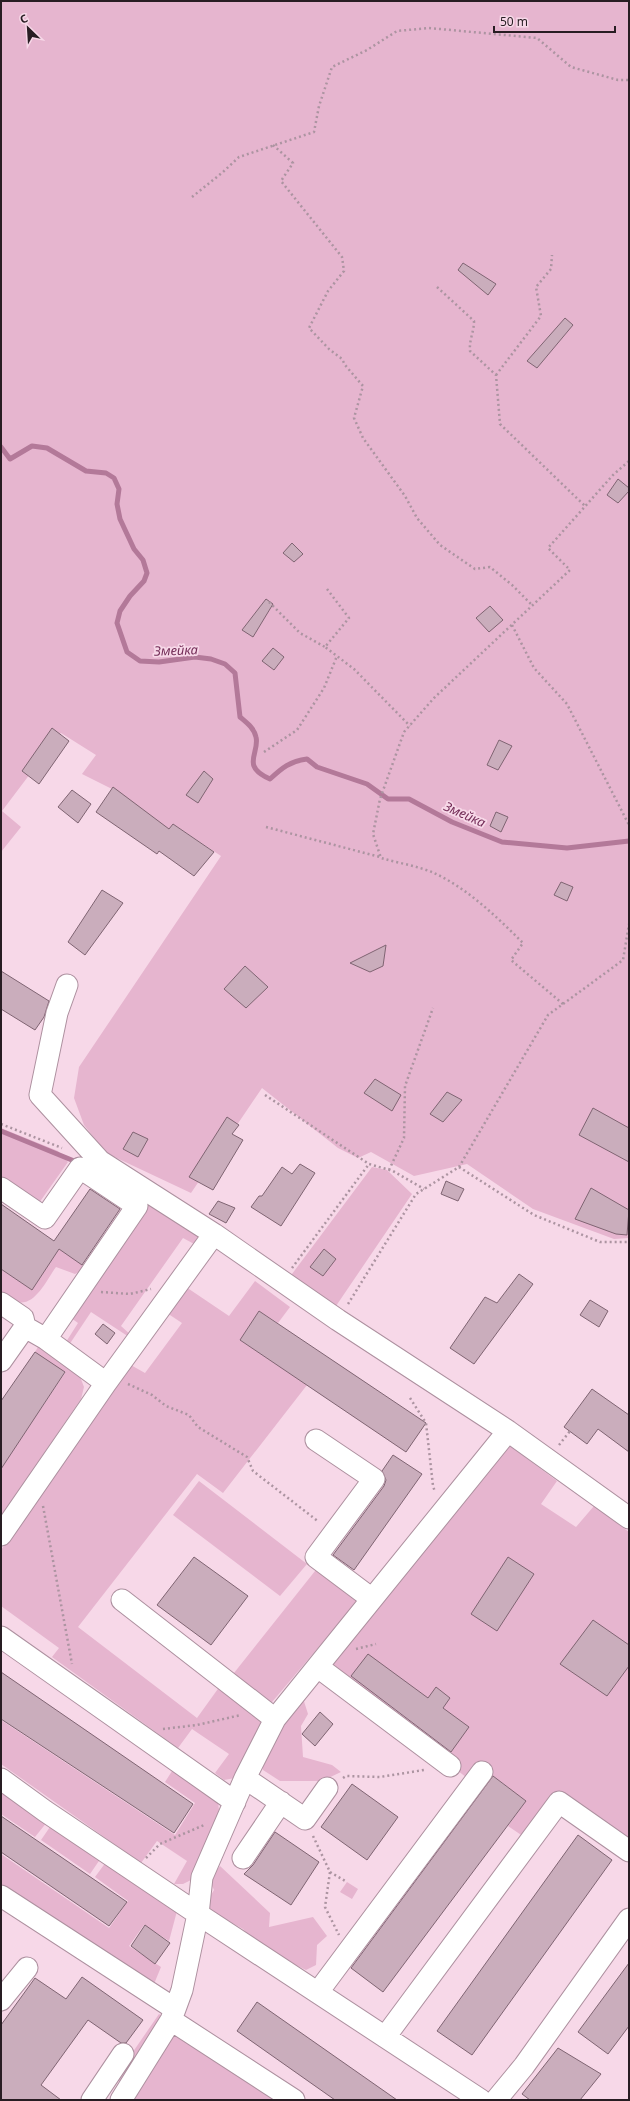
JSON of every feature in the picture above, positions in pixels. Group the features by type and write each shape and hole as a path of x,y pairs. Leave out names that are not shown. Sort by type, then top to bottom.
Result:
{"street":[{"path":"67,985 57,1013 40,1095 100,1161 214,1234 338,1320 508,1431 629,1518"},
{"path":"1,1188 45,1218 80,1168 137,1206 46,1339"},
{"path":"1,1535 108,1380 214,1234"},
{"path":"1,1303 23,1318 24,1327 1,1361"},
{"path":"24,1327 46,1339 108,1380"},
{"path":"121,2100 177,2016 198,1914 202,1877 271,1716 318,1667 508,1431"},
{"path":"316,1440 374,1479 316,1557 372,1600"},
{"path":"122,1600 271,1716"},
{"path":"1,1637 235,1802"},
{"path":"318,1667 450,1766"},
{"path":"318,1992 482,1772"},
{"path":"245,1778 305,1819 327,1788"},
{"path":"1,1779 45,1812 481,2100"},
{"path":"243,1858 280,1802"},
{"path":"385,2037 560,1802 629,1851"},
{"path":"1,1896 177,2016 294,2100"},
{"path":"496,2100 524,2066 629,1919"},
{"path":"1,2000 27,1968"},
{"path":"92,2100 123,2054"}],"path":[{"path":"192,197 239,157 314,132 319,106 332,67 367,50 397,31 429,28 537,38 572,67 618,80 629,80"},
{"path":"274,145 293,163 281,181 342,257 344,271 328,291 309,328 329,350 342,359 345,365 363,386 354,418 363,438 405,496 416,518 440,545 475,568 490,567 532,606"},
{"path":"552,255 551,269 536,287 541,316 496,374 500,424 585,506"},
{"path":"437,287 474,321 474,328 469,341 470,352 496,374"},
{"path":"381,858 373,834 385,783 404,732 434,698 570,570 548,548 613,475 629,461"},
{"path":"325,647 349,618 327,589"},
{"path":"269,602 300,633 325,647 354,669 410,726"},
{"path":"512,624 534,668 567,704 629,825"},
{"path":"264,752 297,730 324,688 337,656"},
{"path":"266,827 433,873 457,887 499,919 523,943 511,960 563,1004"},
{"path":"338,1320 416,1194 459,1167 548,1014 623,960 629,924"},
{"path":"389,1170 404,1138 405,1086 433,1008"},
{"path":"265,1095 369,1164 389,1170 424,1189"},
{"path":"1,1124 63,1148"},
{"path":"282,1282 369,1164"},
{"path":"459,1167 534,1215 600,1242 629,1242"},
{"path":"80,1290 130,1294 180,1281"},
{"path":"108,1380 152,1394 166,1406 189,1415 198,1427 247,1457 253,1471 333,1533"},
{"path":"410,1398 426,1423 433,1486 443,1511"},
{"path":"42,1502 78,1691"},
{"path":"137,1733 197,1724 256,1712 271,1716"},
{"path":"327,1788 346,1776 380,1777 450,1766"},
{"path":"305,1819 330,1872 325,1908 347,1952"},
{"path":"160,1844 210,1822"},
{"path":"330,1872 347,1882"}],"shaded area":[{"path":"1,1 629,1 629,1238 614,1239 533,1209 467,1164 414,1176 371,1152 358,1158 338,1148 262,1088 191,1193 106,1153 84,1125 74,1098 79,1067 221,856 173,824 169,829 118,792 82,774 96,755 61,733 2,811 21,827 1,852"},
{"path":"1,1128 58,1151 68,1162 39,1203 1,1181"},
{"path":"372,1167 387,1170 412,1194 336,1306 289,1278"},
{"path":"113,1175 201,1236 196,1245 183,1238 121,1326 132,1336 129,1337 91,1312 69,1345 66,1342 78,1323 71,1318 144,1207"},
{"path":"59,1249 87,1268 75,1274 56,1267 39,1292 28,1301 21,1303 14,1301 1,1292 1,1269 32,1290"},
{"path":"255,1281 290,1307 278,1323 259,1311 240,1340 307,1385 223,1493 197,1474 78,1627 197,1718 220,1686 264,1721 235,1778 224,1780 215,1773 229,1754 192,1729 178,1748 52,1657 59,1648 1,1606 1,1550 129,1364 145,1373 182,1323 167,1313 186,1287 229,1316"},
{"path":"38,1347 79,1374 84,1387 81,1399 1,1516 1,1468 65,1373 35,1352"},
{"path":"510,1446 557,1481 541,1504 576,1527 594,1506 629,1532 629,1851 560,1802 530,1841 508,1826 526,1801 492,1775 481,1789 324,1665 493,1456"},
{"path":"199,1481 307,1564 280,1596 173,1515"},
{"path":"319,1566 361,1597 267,1708 230,1678"},
{"path":"302,1695 308,1714 301,1726 303,1757 332,1765 341,1772 322,1781 280,1781 263,1770 262,1757"},
{"path":"1,1720 175,1835 195,1803 165,1782 174,1768 218,1802 219,1810 191,1880 183,1884 174,1884 187,1861 157,1841 141,1863 1,1764"},
{"path":"1,1788 47,1822 35,1837 1,1814"},
{"path":"52,1824 101,1858 90,1874 41,1840"},
{"path":"1,1854 109,1928 128,1901 95,1877 106,1862 177,1911 169,1941 144,1925 129,1946 161,1967 154,1984 1,1886"},
{"path":"220,1866 270,1913 269,1927 313,1917 327,1936 317,1945 316,1965 306,1970 259,1947 243,1929 204,1907 214,1890 209,1879"},
{"path":"347,1882 358,1889 352,1899 340,1892"},
{"path":"159,2014 167,2020 126,2086 115,2078"},
{"path":"171,2022 292,2100 123,2100"}],"building":[{"path":"463,263 496,284 488,295 458,270"},
{"path":"565,318 573,325 537,368 527,361"},
{"path":"618,479 629,488 629,491 618,503 607,495"},
{"path":"292,543 303,554 294,562 283,553"},
{"path":"266,599 273,604 253,637 242,630"},
{"path":"490,606 503,620 489,632 476,618"},
{"path":"273,648 284,657 274,670 262,661"},
{"path":"52,728 69,741 39,784 22,771"},
{"path":"499,740 512,746 498,770 487,765"},
{"path":"204,771 213,779 198,803 186,795"},
{"path":"113,787 169,829 173,824 214,852 194,876 159,851 157,854 96,812"},
{"path":"72,790 91,804 78,823 58,807"},
{"path":"496,812 508,817 501,832 490,826"},
{"path":"561,882 573,887 567,901 554,895"},
{"path":"102,890 123,903 85,955 68,942"},
{"path":"386,945 383,966 370,972 350,963"},
{"path":"245,966 268,987 246,1008 224,989"},
{"path":"1,971 49,1001 44,1017 35,1030 1,1009"},
{"path":"375,1079 401,1095 392,1111 364,1093"},
{"path":"447,1092 462,1100 443,1122 430,1114"},
{"path":"593,1108 629,1128 629,1162 579,1135"},
{"path":"227,1117 239,1125 232,1134 243,1140 213,1190 189,1177"},
{"path":"133,1132 148,1139 138,1157 123,1149"},
{"path":"300,1164 315,1173 281,1226 251,1207 259,1196 262,1196 282,1167 292,1174"},
{"path":"446,1181 464,1189 458,1201 441,1194"},
{"path":"591,1188 629,1210 627,1235 616,1234 575,1219"},
{"path":"90,1189 120,1209 82,1265 59,1249 32,1290 1,1269 1,1204 54,1241"},
{"path":"218,1201 235,1208 226,1223 209,1214"},
{"path":"324,1249 336,1259 323,1276 310,1267"},
{"path":"519,1274 533,1284 474,1364 450,1348 485,1297 497,1303"},
{"path":"590,1300 608,1311 599,1327 580,1315"},
{"path":"259,1311 426,1423 406,1452 240,1340"},
{"path":"103,1324 115,1333 107,1344 95,1334"},
{"path":"35,1352 65,1372 1,1469 1,1401"},
{"path":"592,1389 629,1415 629,1452 598,1429 587,1444 564,1427"},
{"path":"393,1455 422,1474 354,1570 333,1555 384,1486 386,1480 382,1471"},
{"path":"194,1557 248,1596 211,1645 157,1605"},
{"path":"508,1557 534,1574 497,1631 471,1614"},
{"path":"593,1620 629,1645 629,1666 607,1696 560,1664"},
{"path":"368,1654 428,1698 436,1687 450,1698 443,1708 469,1727 451,1752 351,1676"},
{"path":"1,1672 193,1804 174,1833 1,1719"},
{"path":"320,1712 333,1724 315,1746 302,1734"},
{"path":"493,1776 526,1801 383,1992 351,1968"},
{"path":"352,1784 398,1817 367,1860 321,1827"},
{"path":"1,1816 127,1902 109,1926 1,1852"},
{"path":"275,1832 319,1862 291,1905 244,1874 253,1865"},
{"path":"578,1835 612,1860 472,2055 437,2031"},
{"path":"145,1925 170,1943 155,1964 131,1946"},
{"path":"629,1963 629,2026 608,2054 578,2032"},
{"path":"82,1977 143,2020 126,2043 121,2043 88,2020 41,2085 61,2100 1,2100 1,2025 35,1978 66,1999"},
{"path":"257,2002 397,2100 335,2100 237,2031"},
{"path":"558,2048 601,2074 580,2100 530,2100 522,2094"}],"waterway":[{"name":"Змейка","path":"1,447 10,459 32,446 47,448 86,471 106,473 114,478 119,489 117,504 120,519 134,549 143,560 147,573 144,581 130,596 120,611 117,623 127,652 140,661 159,662 195,657 211,659 225,664 235,673 240,717 254,731 257,743 253,764 261,774 270,779 278,772 296,761 307,759 317,767 367,784 388,799 409,799 452,822 502,842 567,848 629,841"},
{"path":"1,1131 79,1163"}]}
